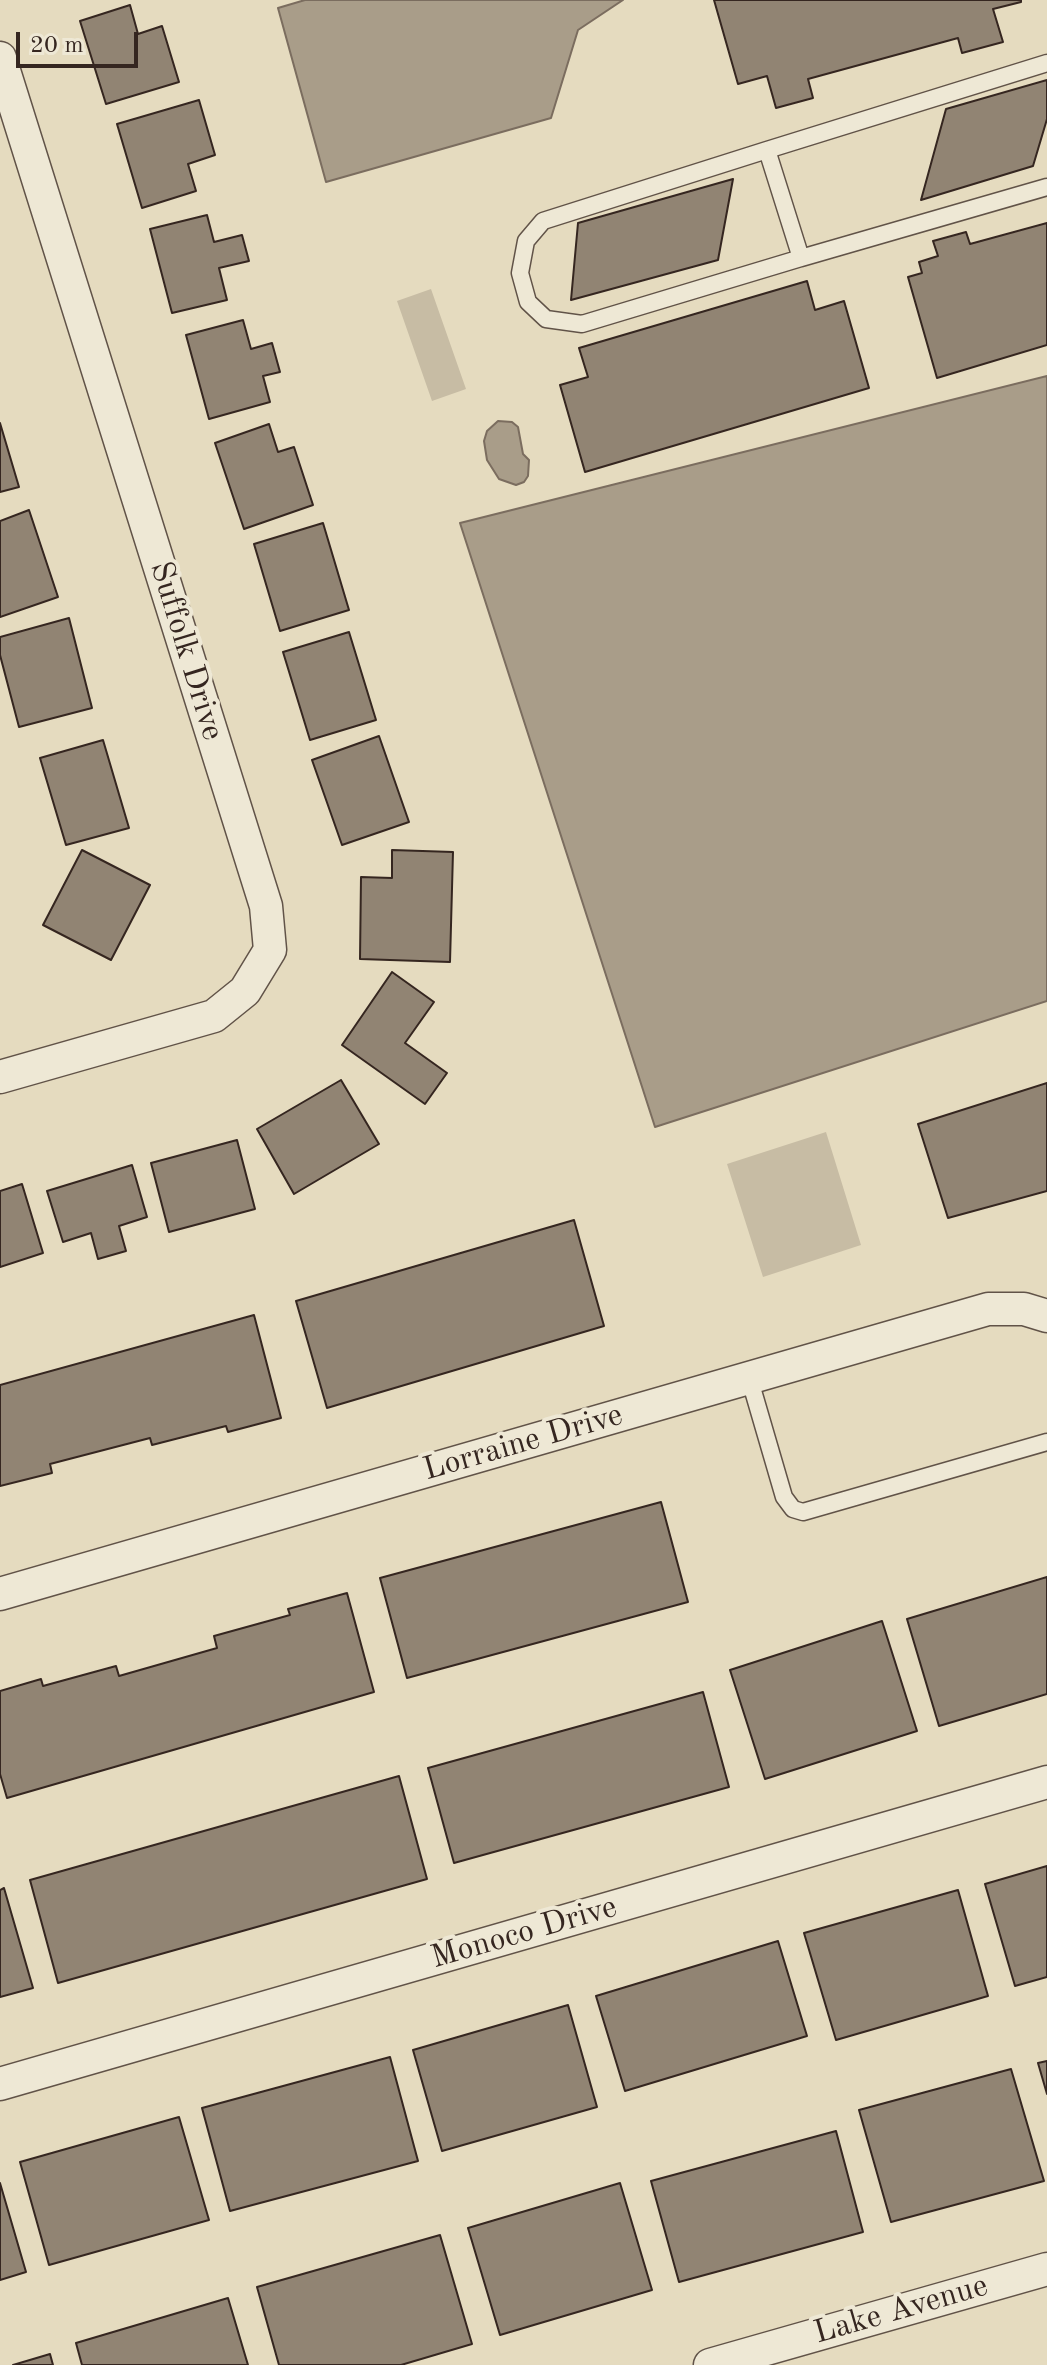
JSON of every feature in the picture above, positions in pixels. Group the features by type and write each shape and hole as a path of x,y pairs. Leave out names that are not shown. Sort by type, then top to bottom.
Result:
{"street":[{"name":"Suffolk Drive","path":"0,58 266,906 270,950 245,991 214,1016 0,1077"},
{"name":"Lorraine Drive","path":"0,1594 988,1309 1024,1309 1047,1316"},
{"name":"Monoco Drive","path":"0,2084 1047,1782"},
{"name":"Lake Avenue","path":"710,2365 1047,2269"}],"lane":[{"path":"1047,63 543,221 526,241 520,273 528,302 546,319 582,324 1047,187"},
{"path":"767,150 801,258"},
{"path":"749,1377 784,1497 793,1509 803,1512 1047,1442"}],"shaded area":[{"path":"305,0 623,0 578,30 551,118 326,182 278,8"},
{"path":"431,289 466,389 432,401 397,301"},
{"path":"1047,376 1047,1001 655,1127 460,523"},
{"path":"498,421 512,422 518,427 523,454 529,460 528,476 516,485 499,479 487,460 484,441 487,431"},
{"path":"826,1132 861,1245 763,1277 727,1164"}],"building":[{"path":"714,0 1021,2 993,9 1003,42 962,53 958,38 808,79 813,98 776,108 767,76 738,84"},
{"path":"130,5 138,34 162,26 179,82 106,104 80,21"},
{"path":"1047,80 1047,119 1033,166 921,200 946,109"},
{"path":"199,100 215,155 188,164 196,191 142,208 117,124"},
{"path":"733,179 718,260 571,300 578,223"},
{"path":"207,215 214,242 242,235 249,261 219,268 227,300 172,313 150,229"},
{"path":"1047,223 1047,345 937,378 908,277 922,273 919,262 938,256 933,241 966,232 970,244"},
{"path":"807,281 815,310 844,301 869,388 585,472 560,385 588,377 579,348"},
{"path":"243,320 251,349 272,343 280,372 263,376 270,402 209,419 186,335"},
{"path":"0,423 19,487 0,492"},
{"path":"269,424 278,452 294,447 313,505 244,529 215,443"},
{"path":"29,510 58,597 0,617 0,521"},
{"path":"323,523 349,610 280,631 254,544"},
{"path":"69,618 92,708 19,727 0,655 0,637"},
{"path":"349,632 376,720 310,740 283,652"},
{"path":"379,736 409,822 342,845 312,760"},
{"path":"103,740 129,828 66,845 40,758"},
{"path":"82,850 150,885 111,960 43,925"},
{"path":"392,850 453,852 450,962 360,959 361,877 392,878"},
{"path":"392,972 434,1002 405,1043 447,1073 425,1104 342,1045"},
{"path":"341,1080 379,1144 294,1194 257,1129"},
{"path":"1047,1083 1047,1191 948,1218 918,1124"},
{"path":"237,1140 255,1209 169,1232 151,1163"},
{"path":"132,1165 147,1217 119,1226 126,1251 98,1259 91,1233 63,1242 47,1191"},
{"path":"22,1184 43,1253 0,1267 0,1191"},
{"path":"574,1220 604,1326 327,1408 296,1301"},
{"path":"254,1315 281,1418 228,1432 226,1426 152,1445 150,1438 50,1464 52,1473 0,1486 0,1385"},
{"path":"661,1502 688,1602 407,1678 380,1578"},
{"path":"1047,1577 1047,1694 939,1726 907,1619"},
{"path":"347,1593 374,1692 7,1798 0,1774 0,1691 41,1679 43,1686 116,1666 119,1676 217,1648 214,1636 290,1615 288,1609"},
{"path":"882,1621 917,1731 765,1779 730,1670"},
{"path":"703,1692 729,1787 454,1863 428,1768"},
{"path":"399,1776 427,1879 58,1983 30,1880"},
{"path":"1047,1866 1047,1977 1015,1986 985,1884"},
{"path":"4,1888 33,1988 0,1997 0,1890"},
{"path":"958,1890 988,1996 836,2040 804,1933"},
{"path":"778,1941 807,2036 625,2091 596,1996"},
{"path":"568,2005 597,2107 442,2151 413,2050"},
{"path":"390,2057 418,2161 230,2211 202,2108"},
{"path":"1047,2061 1047,2094 1038,2063"},
{"path":"1011,2069 1044,2181 891,2222 859,2110"},
{"path":"179,2117 209,2220 49,2265 20,2162"},
{"path":"836,2131 863,2232 679,2282 651,2181"},
{"path":"0,2183 26,2272 0,2280"},
{"path":"620,2183 652,2290 500,2335 468,2228"},
{"path":"440,2235 472,2344 401,2365 279,2365 257,2287"},
{"path":"228,2298 248,2365 82,2365 76,2343"},
{"path":"50,2354 53,2365 13,2365"}]}
